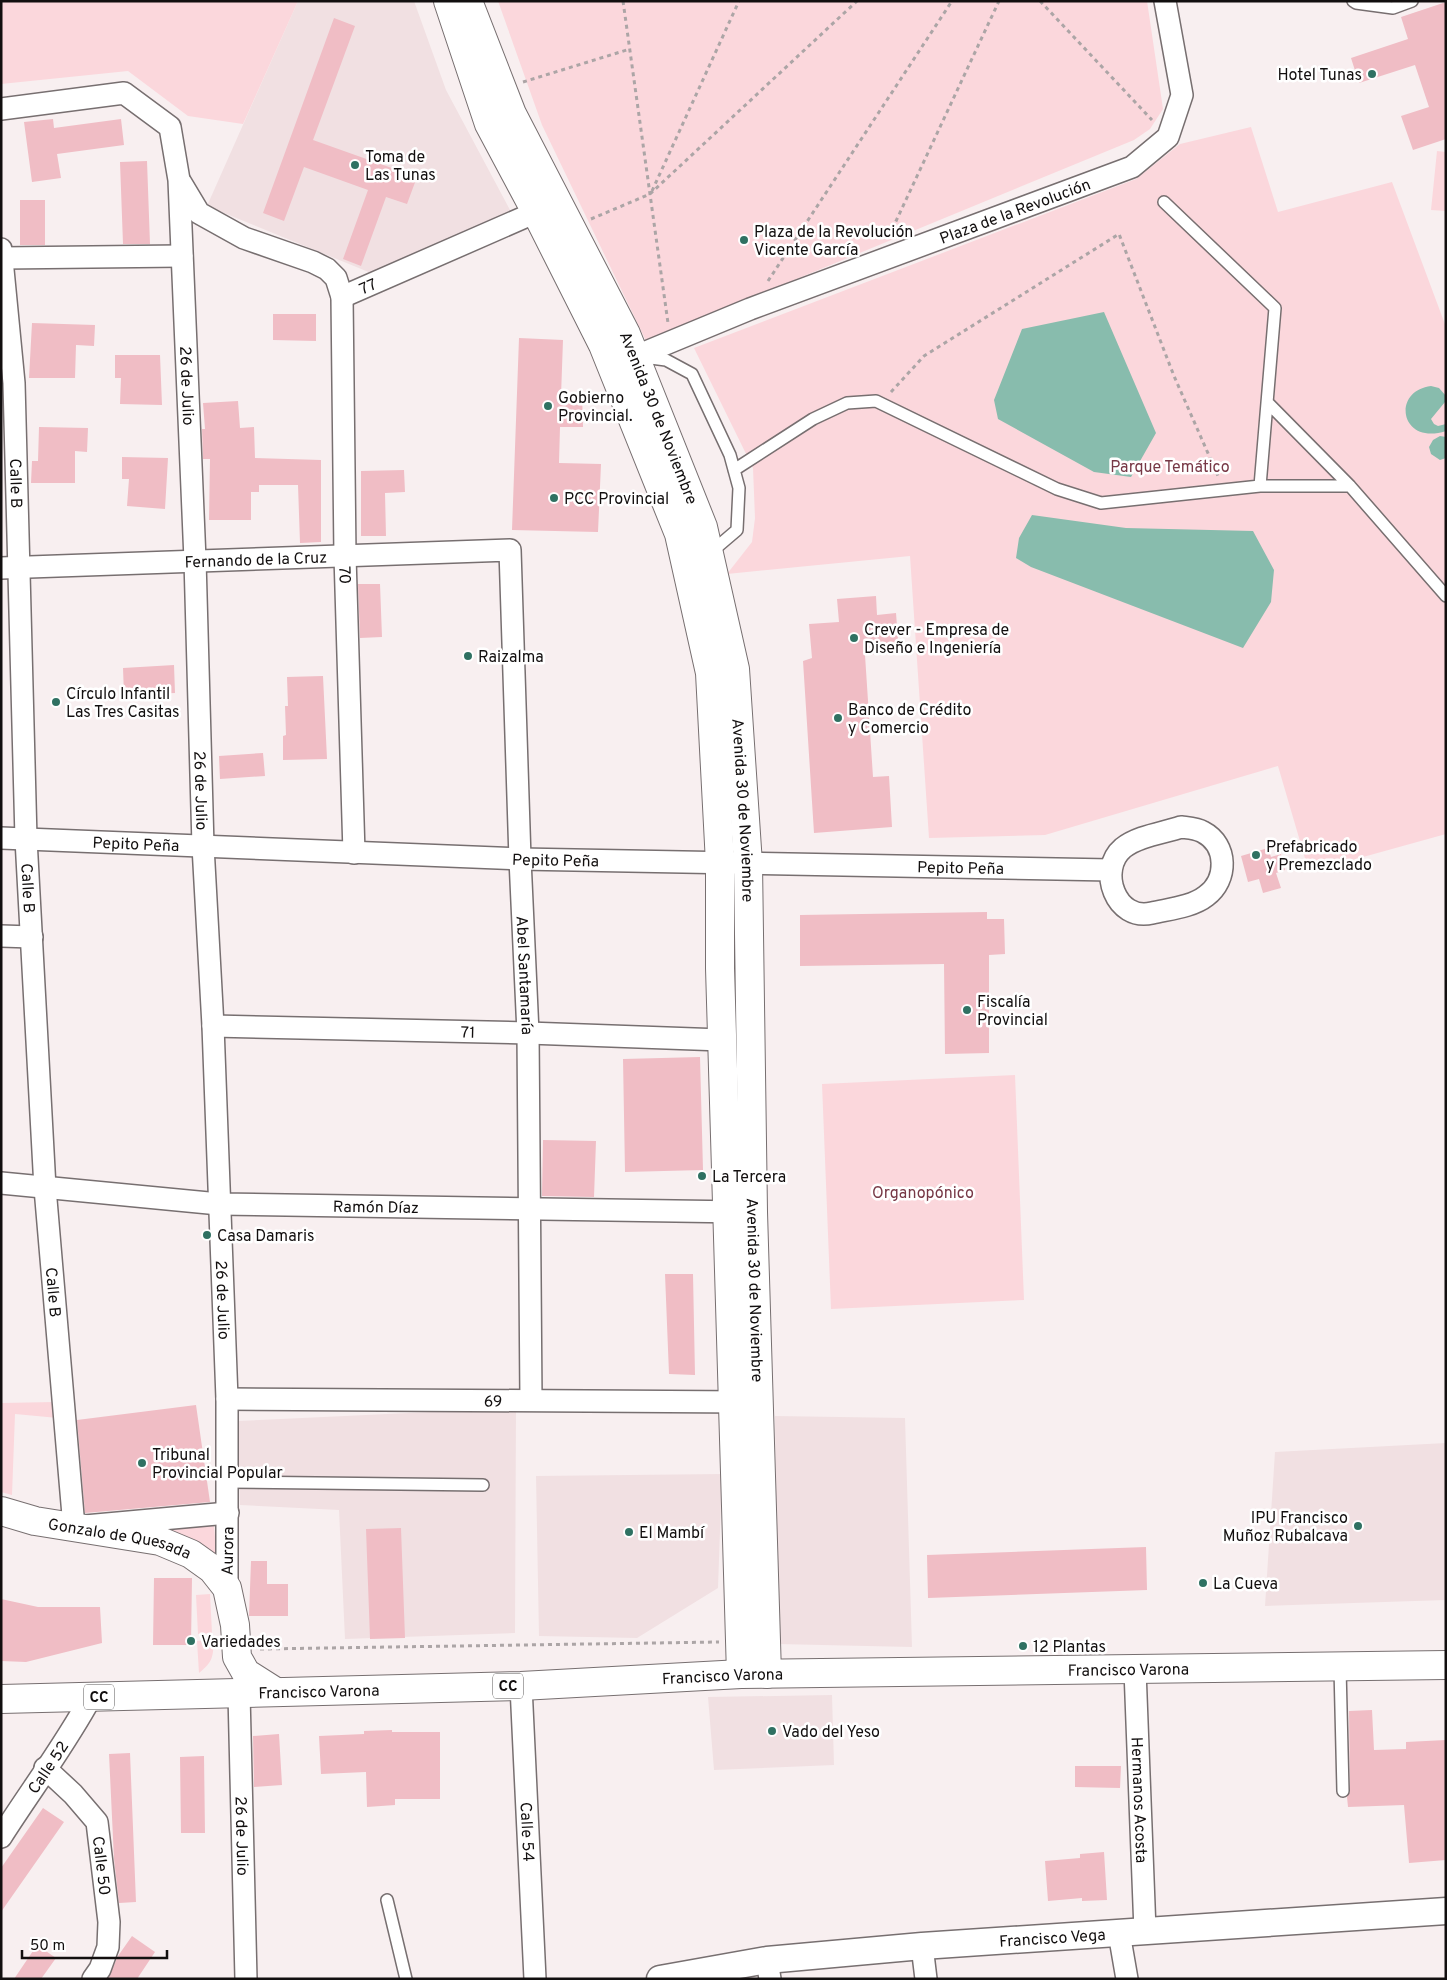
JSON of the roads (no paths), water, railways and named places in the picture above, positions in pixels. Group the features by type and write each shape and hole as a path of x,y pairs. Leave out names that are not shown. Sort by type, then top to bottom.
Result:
{"main road":[{"name":"Avenida 30 de Noviembre","path":"448,1 489,124 547,207 571,228 626,334 624,361 679,534 698,559 734,669 748,864 740,1212 732,1401 740,1642 754,1674"},
{"name":"Avenida 30 de Noviembre","path":"468,1 500,88 603,345 624,361"},
{"name":"Avenida 30 de Noviembre","path":"698,559 710,673 720,863 722,1040 758,1403 754,1674"},
{"name":"Gonzalo de Quesada","path":"1,1511 35,1521 160,1541 191,1554 212,1569 226,1588"},
{"path":"226,1588 235,1625 237,1653 246,1673 276,1692"},
{"path":"197,1695 220,1680 230,1670 237,1653"},
{"name":"Francisco Varona","path":"1,1699 521,1686 754,1674 1340,1668 1446,1665"}],"street":[{"name":"Plaza de la Revolución","path":"624,361 750,309 1132,167 1168,137 1182,95 1165,1"},
{"name":"26 de Julio","path":"1,109 124,93 170,127 179,180 195,560 203,846 213,1026 227,1399 228,1513"},
{"name":"77","path":"179,180 199,213 244,238 313,262 327,269 336,278 342,297 547,207"},
{"path":"2,253 182,256"},
{"name":"Calle B","path":"2,253 6,327 14,383 10,568 45,1188 74,1527"},
{"name":"70","path":"342,297 345,556 354,853"},
{"name":"Fernando de la Cruz","path":"10,568 510,550"},
{"name":"Abel Santamaría","path":"510,550 520,859 528,1032 531,1400"},
{"path":"1181,827 1193,828 1205,833 1214,841 1220,851 1222,863 1221,876 1215,888 1206,897 1145,915 1133,912 1122,904 1112,888 1111,870 1119,854 1133,842 1181,827"},
{"name":"Pepito Peña","path":"1,838 520,859 1111,870"},
{"path":"1,936 32,937"},
{"name":"71","path":"213,1026 528,1032 722,1040"},
{"name":"Ramón Díaz","path":"1,1183 219,1204 740,1212"},
{"name":"69","path":"227,1399 732,1401 758,1403"},
{"path":"74,1527 228,1513"},
{"name":"Aurora","path":"226,1588 228,1513"},
{"name":"Hermanos Acosta","path":"1135,1670 1145,1931"},
{"name":"Calle 54","path":"521,1686 535,1979"},
{"name":"26 de Julio","path":"239,1694 246,1979"},
{"name":"Calle 52","path":"1,1836 72,1732 91,1697"},
{"name":"Calle 50","path":"46,1768 74,1794 98,1822 109,1922 108,1947 100,1969 93,1979"},
{"name":"Francisco Vega","path":"660,1979 769,1969 922,1946 1446,1911"},
{"path":"1119,1933 1128,1979"},
{"path":"922,1946 926,1979"}],"lane":[{"path":"1354,1 1393,8 1412,1"},
{"path":"1164,202 1275,308 1260,486"},
{"path":"624,361 666,360 692,374 730,455 739,488 737,530 698,559"},
{"path":"734,470 813,419 846,404 876,401 1057,489 1101,503 1260,486 1350,486"},
{"path":"1268,403 1350,486 1446,596"},
{"path":"228,1482 483,1484"},
{"path":"1340,1668 1343,1791"},
{"path":"387,1900 406,1979"}],"place":[{"name":"Hotel Tunas","path":"1372,74"},
{"name":"Toma de Las Tunas","path":"355,165"},
{"name":"Plaza de la Revolución Vicente García","path":"744,240"},
{"name":"Gobierno Provincial.","path":"548,406"},
{"name":"PCC Provincial","path":"554,498"},
{"name":"Crever - Empresa de Diseño e Ingeniería","path":"854,638"},
{"name":"Raizalma","path":"468,656"},
{"name":"Círculo Infantil Las Tres Casitas","path":"56,702"},
{"name":"Banco de Crédito y Comercio","path":"838,718"},
{"name":"Prefabricado y Premezclado","path":"1256,855"},
{"name":"Fiscalía Provincial","path":"967,1010"},
{"name":"La Tercera","path":"702,1176"},
{"name":"Casa Damaris","path":"207,1235"},
{"name":"Tribunal Provincial Popular","path":"142,1463"},
{"name":"IPU Francisco Muñoz Rubalcava","path":"1358,1526"},
{"name":"El Mambí","path":"629,1532"},
{"name":"La Cueva","path":"1203,1583"},
{"name":"Variedades","path":"191,1641"},
{"name":"12 Plantas","path":"1023,1646"},
{"name":"Vado del Yeso","path":"772,1731"}],"park label":[{"name":"Parque Temático","path":"1170,466"},
{"name":"Organopónico","path":"923,1192"}]}
